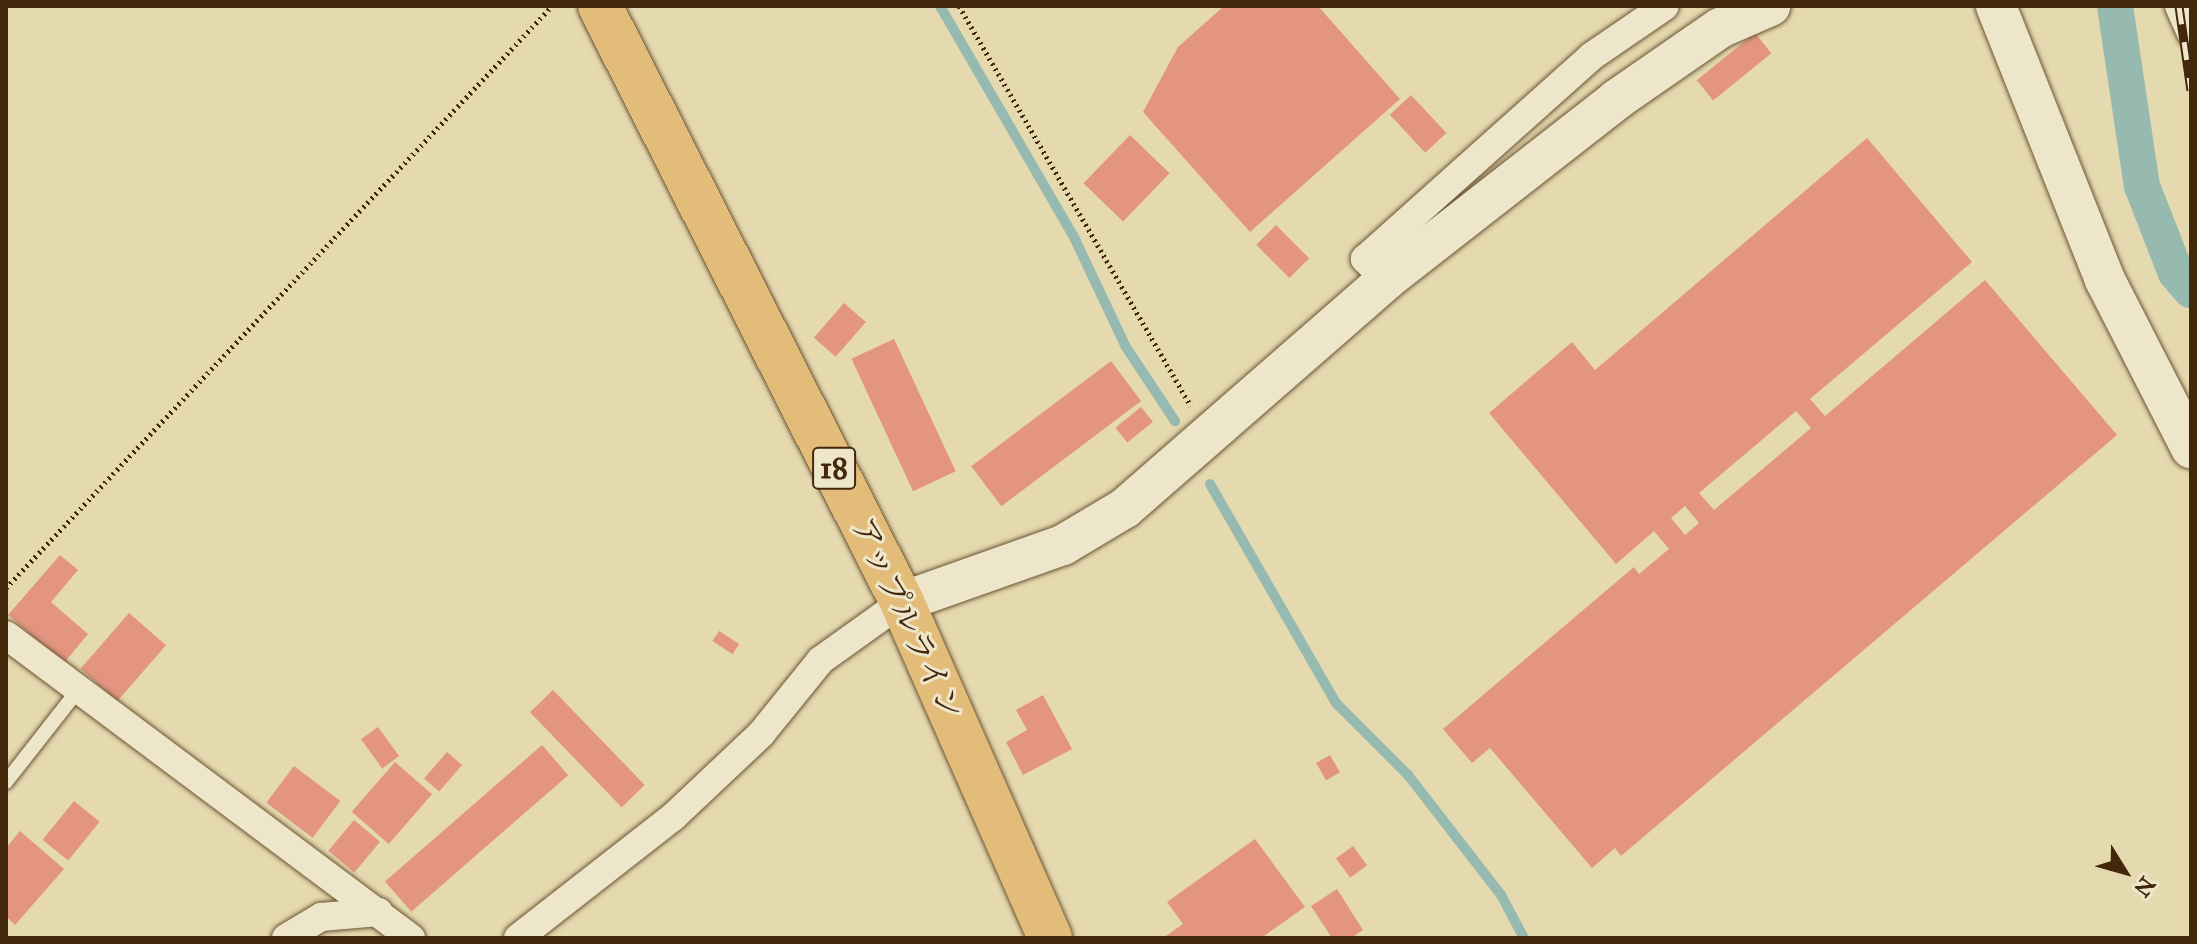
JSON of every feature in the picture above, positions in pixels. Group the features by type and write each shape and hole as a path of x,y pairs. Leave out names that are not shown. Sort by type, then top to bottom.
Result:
{"highway":[{"name":"アップルライン","path":"600,6 902,602 1050,938"}],"street":[{"path":"1386,280 1365,259 1592,56 1665,6"},
{"path":"518,938 673,817 761,734 821,660 902,602 1063,545 1125,508 1211,437 1386,280 1616,100 1720,28 1770,6"},
{"path":"1996,6 2105,280 2191,448"},
{"path":"2179,6 2191,33"},
{"path":"6,635 411,938"},
{"path":"286,938 321,917 379,912"}],"lane":[{"path":"6,782 79,689"}],"path":[{"path":"6,588 552,6"},
{"path":"959,6 1211,437"}],"building":[{"path":"1224,6 1318,6 1400,99 1250,232 1143,112 1178,47"},
{"path":"1755,33 1771,53 1713,100 1697,80"},
{"path":"1411,95 1446,133 1425,153 1390,115"},
{"path":"1130,135 1170,173 1123,221 1083,183"},
{"path":"1867,138 1972,262 1810,399 1825,416 1985,280 2117,435 1621,856 1615,848 1592,868 1490,748 1472,763 1443,729 1634,567 1639,574 1669,549 1654,531 1616,564 1489,413 1572,342 1595,370","holes":["1796,411 1811,428 1714,510 1699,493","1685,506 1699,523 1685,535 1671,518"]},
{"path":"1276,225 1309,258 1289,278 1256,245"},
{"path":"844,303 866,322 836,357 814,338"},
{"path":"894,339 956,471 913,491 851,359"},
{"path":"1111,361 1141,401 1001,506 971,466"},
{"path":"1141,407 1153,422 1127,443 1115,428"},
{"path":"60,555 78,570 51,602 88,634 64,663 8,615"},
{"path":"129,613 166,645 117,701 80,669"},
{"path":"719,631 739,644 733,654 712,641"},
{"path":"553,690 645,785 622,807 530,712"},
{"path":"1043,695 1072,749 1023,775 1006,742 1027,730 1016,710"},
{"path":"378,727 399,756 382,768 361,739"},
{"path":"542,745 568,775 411,912 385,881"},
{"path":"447,752 462,765 439,792 424,778"},
{"path":"1330,755 1340,772 1326,780 1316,763"},
{"path":"395,762 432,794 389,844 352,812"},
{"path":"294,766 340,801 313,838 266,803"},
{"path":"74,801 100,822 68,861 43,840"},
{"path":"354,820 380,842 354,872 328,851"},
{"path":"20,831 64,869 15,925 6,916 6,848"},
{"path":"1255,839 1305,907 1261,938 1163,938 1183,924 1167,902"},
{"path":"1353,846 1367,865 1350,878 1336,858"},
{"path":"1337,889 1363,930 1351,938 1332,938 1311,906"}],"waterway":[{"path":"940,6 1073,235 1126,347 1175,421"},
{"path":"2115,6 2142,186 2176,273 2191,290"},
{"path":"1210,484 1336,703 1408,775 1501,895 1524,938"}],"railway":[{"path":"2179,6 2191,90"}]}
